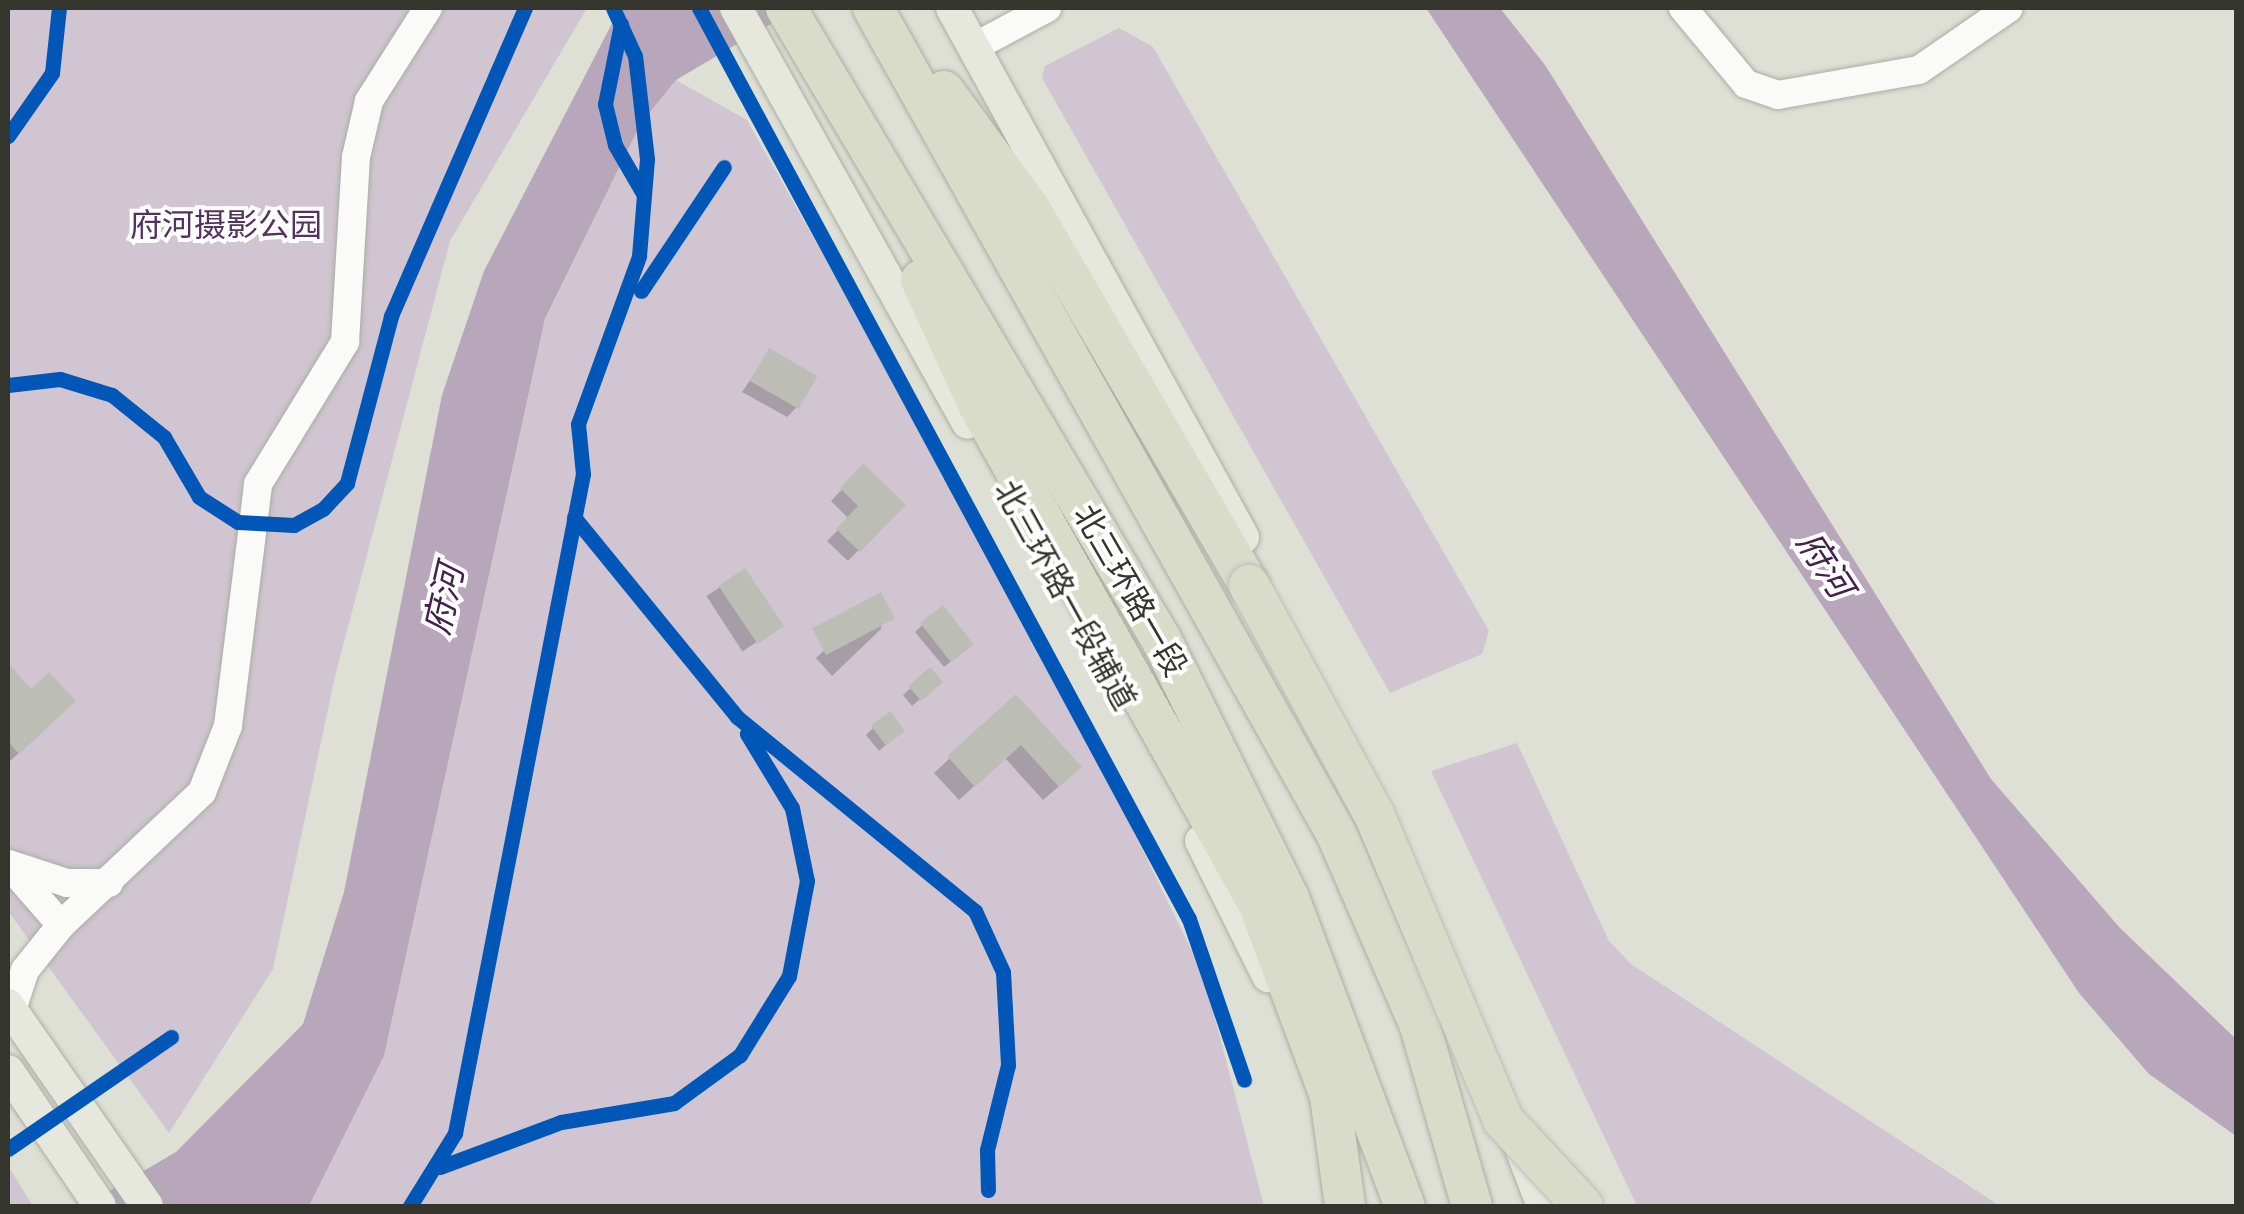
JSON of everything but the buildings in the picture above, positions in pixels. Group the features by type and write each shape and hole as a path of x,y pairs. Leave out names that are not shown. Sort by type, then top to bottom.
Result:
{"highway":[{"path":"876,8 1030,206 1374,814 1503,1120 1583,1206"},
{"name":"北三环路一段","path":"876,8 1337,835 1420,1026 1472,1206"},
{"name":"北三环路一段","path":"790,14 878,169 1162,641 1289,898 1405,1206"},
{"path":"878,169 951,350 1259,905 1330,1096 1344,1206"}],"main road":[{"name":"北三环路一段辅道","path":"736,8 1226,888 1276,992 1344,1206"},
{"path":"952,8 1367,774 1543,1206"},
{"path":"10,1007 119,1157 147,1206"},
{"path":"8,1072 93,1194"}],"street":[{"path":"10,1007 25,970 62,925 202,792 228,726 258,484 344,342 356,157 369,102 428,8"},
{"path":"974,47 1047,8"},
{"path":"1683,8 1746,84 1778,95 1919,70 2009,8"},
{"path":"8,863 67,883 110,883"},
{"path":"8,863 62,925"}],"green space":[{"name":"府河摄影公园","path":"8,8 587,8 450,241 335,676 273,969 169,1133 8,911"},
{"path":"1119,28 1153,47 1489,631 1482,654 1390,693 1042,78 1045,66"},
{"path":"676,80 747,120 1039,638 1204,976 1264,1206 309,1206 384,1056 545,320 641,123"},
{"path":"1517,743 1609,941 1631,964 2000,1206 1637,1206 1431,771"},
{"path":"8,1166 33,1206 8,1206"}],"water":[{"name":"府河","path":"620,8 798,8 676,80 641,123 545,319 384,1056 309,1206 84,1206 176,1152 303,1024 344,892 442,395 484,271"},
{"name":"府河","path":"1426,8 1500,8 1545,65 1991,779 2120,928 2236,1039 2236,1136 2149,1074 2079,993"}],"cycle path":[{"path":"8,136 52,73 59,8"},
{"path":"8,385 60,379 112,395 164,437 199,497 238,522 294,525 323,509 347,483 391,316 525,8"},
{"path":"410,1206 455,1133 583,474 578,424 639,256 647,159 635,56 613,8"},
{"path":"699,8 1189,919 1244,1080"},
{"path":"621,24 605,104 615,145 644,195"},
{"path":"641,291 724,167"},
{"path":"574,517 737,717 975,911 1003,972 1008,1065 987,1150 988,1190"},
{"path":"440,1167 561,1122 674,1103 740,1055 789,976 807,881 792,808 747,734"},
{"path":"8,1149 171,1037"}]}
